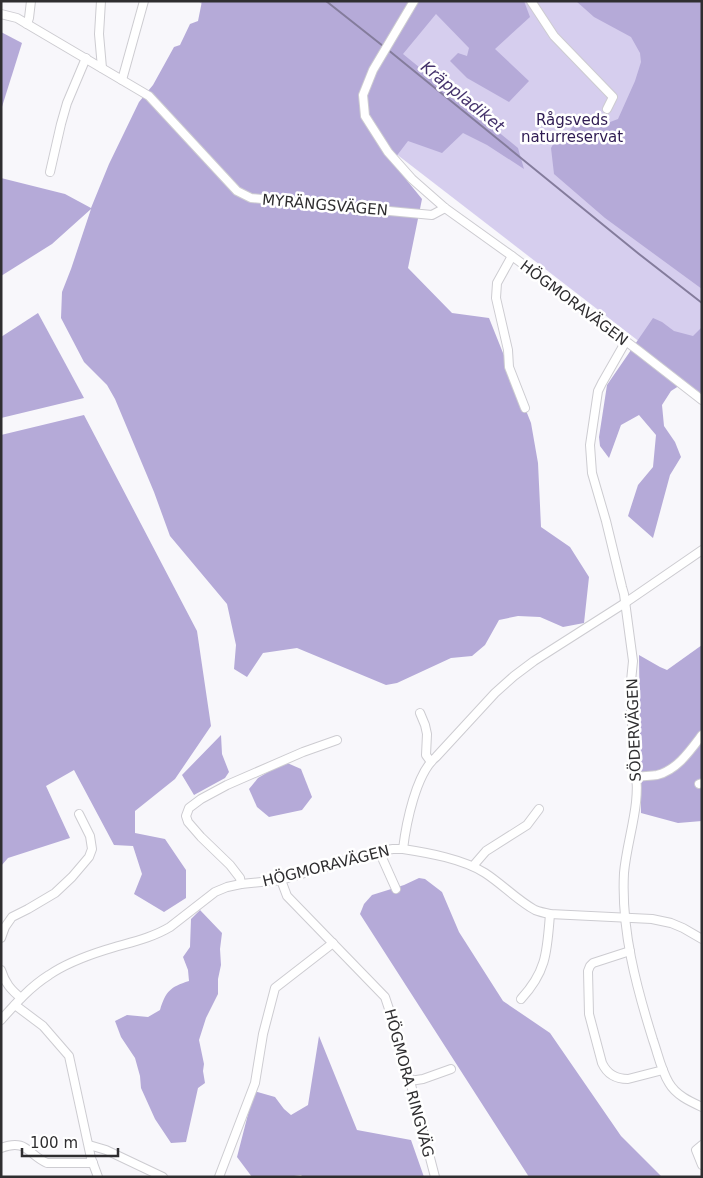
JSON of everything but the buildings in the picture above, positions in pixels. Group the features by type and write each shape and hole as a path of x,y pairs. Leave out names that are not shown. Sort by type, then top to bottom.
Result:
{"street":[{"path":"27,24 31,1"},
{"path":"101,1 99,34 102,68"},
{"path":"122,80 144,1"},
{"name":"HÖGMORAVÄGEN","path":"414,1 373,70 363,95 366,116 388,152 412,179 445,208 626,341 702,400"},
{"path":"531,1 554,36 613,97 607,109"},
{"name":"MYRÄNGSVÄGEN","path":"1,14 17,18 149,96 237,191 252,198 432,214 445,208"},
{"path":"50,172 64,111 86,58"},
{"path":"512,256 497,283 496,298 508,350 509,367 525,408"},
{"name":"SÖDERVÄGEN","path":"626,341 598,391 590,445 592,473 624,594 633,662 630,691 636,777 635,808 625,870 626,930 643,1005 669,1084 684,1099 702,1107"},
{"name":"HÖGMORAVÄGEN","path":"1,1020 32,987 50,974 104,950 162,932 215,892 226,887 281,880 379,851 403,849 405,834 421,778 431,762 495,693 534,660 625,603 702,550"},
{"path":"420,712 427,734 426,755 431,762"},
{"path":"636,777 656,775 676,765 685,757 702,735"},
{"path":"241,884 240,878 230,865 200,837 188,822 186,816 189,808 227,785 303,752 337,740"},
{"path":"473,866 486,852 528,824 539,809"},
{"path":"1,938 5,927 12,917 54,893 72,877 89,857 92,849 90,836 78,814"},
{"path":"403,849 456,860 473,866 537,911 550,914 652,919 671,923 702,939"},
{"path":"379,851 396,889"},
{"name":"HÖGMORA RINGVÄG","path":"281,880 287,896 385,997 410,1081 435,1177"},
{"path":"521,999 536,982 546,958 550,914"},
{"path":"219,1177 255,1083 263,1034 275,988 332,942"},
{"path":"630,952 593,963 588,971 589,1014 602,1063 610,1074 623,1079 663,1070"},
{"path":"1,970 10,989 21,998"},
{"path":"15,1005 43,1026 69,1056 93,1163 98,1177"},
{"path":"410,1081 423,1079 451,1068"},
{"path":"702,1144 696,1150 702,1165"},
{"path":"89,1145 106,1150 163,1177"},
{"path":"1,1148 21,1146 30,1150 42,1161 48,1163 93,1163"}],"green space":[{"name":"Rågsveds naturreservat","path":"198,1 702,1 702,390"},
{"path":"202,1 524,1 530,17 495,49 529,81 509,102 467,78 450,61 458,53 467,56 469,48 436,14 403,54 518,148 524,169 487,145 463,133 442,153 408,141 392,162 422,199 408,268 452,313 489,318 531,423 538,463 541,527 570,547 589,577 584,623 563,627 540,617 518,616 499,620 485,645 472,656 451,658 397,683 386,685 297,648 263,653 247,677 234,669 236,645 227,604 170,536 154,492 115,399 107,385 84,362 61,318 62,292 91,209 52,244 1,276 1,178 65,194 91,208 109,164 139,102 153,85 174,47 180,45 190,24 198,21"},
{"path":"576,1 702,1 702,289 605,218 554,174 551,148 558,136 569,132 576,122 590,127 597,127 618,119 635,81 641,62 640,53 631,37 594,17"},
{"path":"1,32 22,43 1,110"},
{"path":"38,313 84,398 1,418 1,337"},
{"path":"702,317 702,394 685,382 671,391 662,405 664,426 675,442 681,457 670,475 653,538 628,516 638,485 653,467 656,435 639,415 621,425 609,458 600,446 599,437 607,385 653,318 674,331 693,336 701,328"},
{"path":"84,415 197,631 211,726 175,779 135,811 135,833 165,839 186,870 186,898 164,912 134,894 142,874 133,846 114,845 74,770 46,786 70,838 8,858 1,866 1,435"},
{"path":"702,645 702,821 678,823 641,813 639,655 667,670"},
{"path":"221,735 222,754 229,772 225,778 194,795 182,775"},
{"path":"285,762 301,769 312,797 302,810 269,817 257,807 249,789 258,778"},
{"path":"419,878 425,879 442,892 459,932 503,1001 550,1033 621,1136 662,1177 529,1177 360,914 364,904 372,895"},
{"path":"200,910 222,933 218,994 206,1018 199,1040 204,1064 205,1083 198,1088 186,1142 171,1143 155,1119 141,1088 135,1058 121,1037 115,1021 127,1015 148,1017 160,1010 164,998 173,988 189,981 188,970 183,957 190,947 191,919"},
{"path":"319,1036 357,1130 411,1140 424,1177 303,1177 301,1175 252,1177 237,1157 254,1091 275,1097 291,1115 308,1105"}],"waterway":[{"name":"Kräppladiket","path":"326,1 383,46"},
{"name":"Kräppladiket","path":"387,49 702,303"}]}
